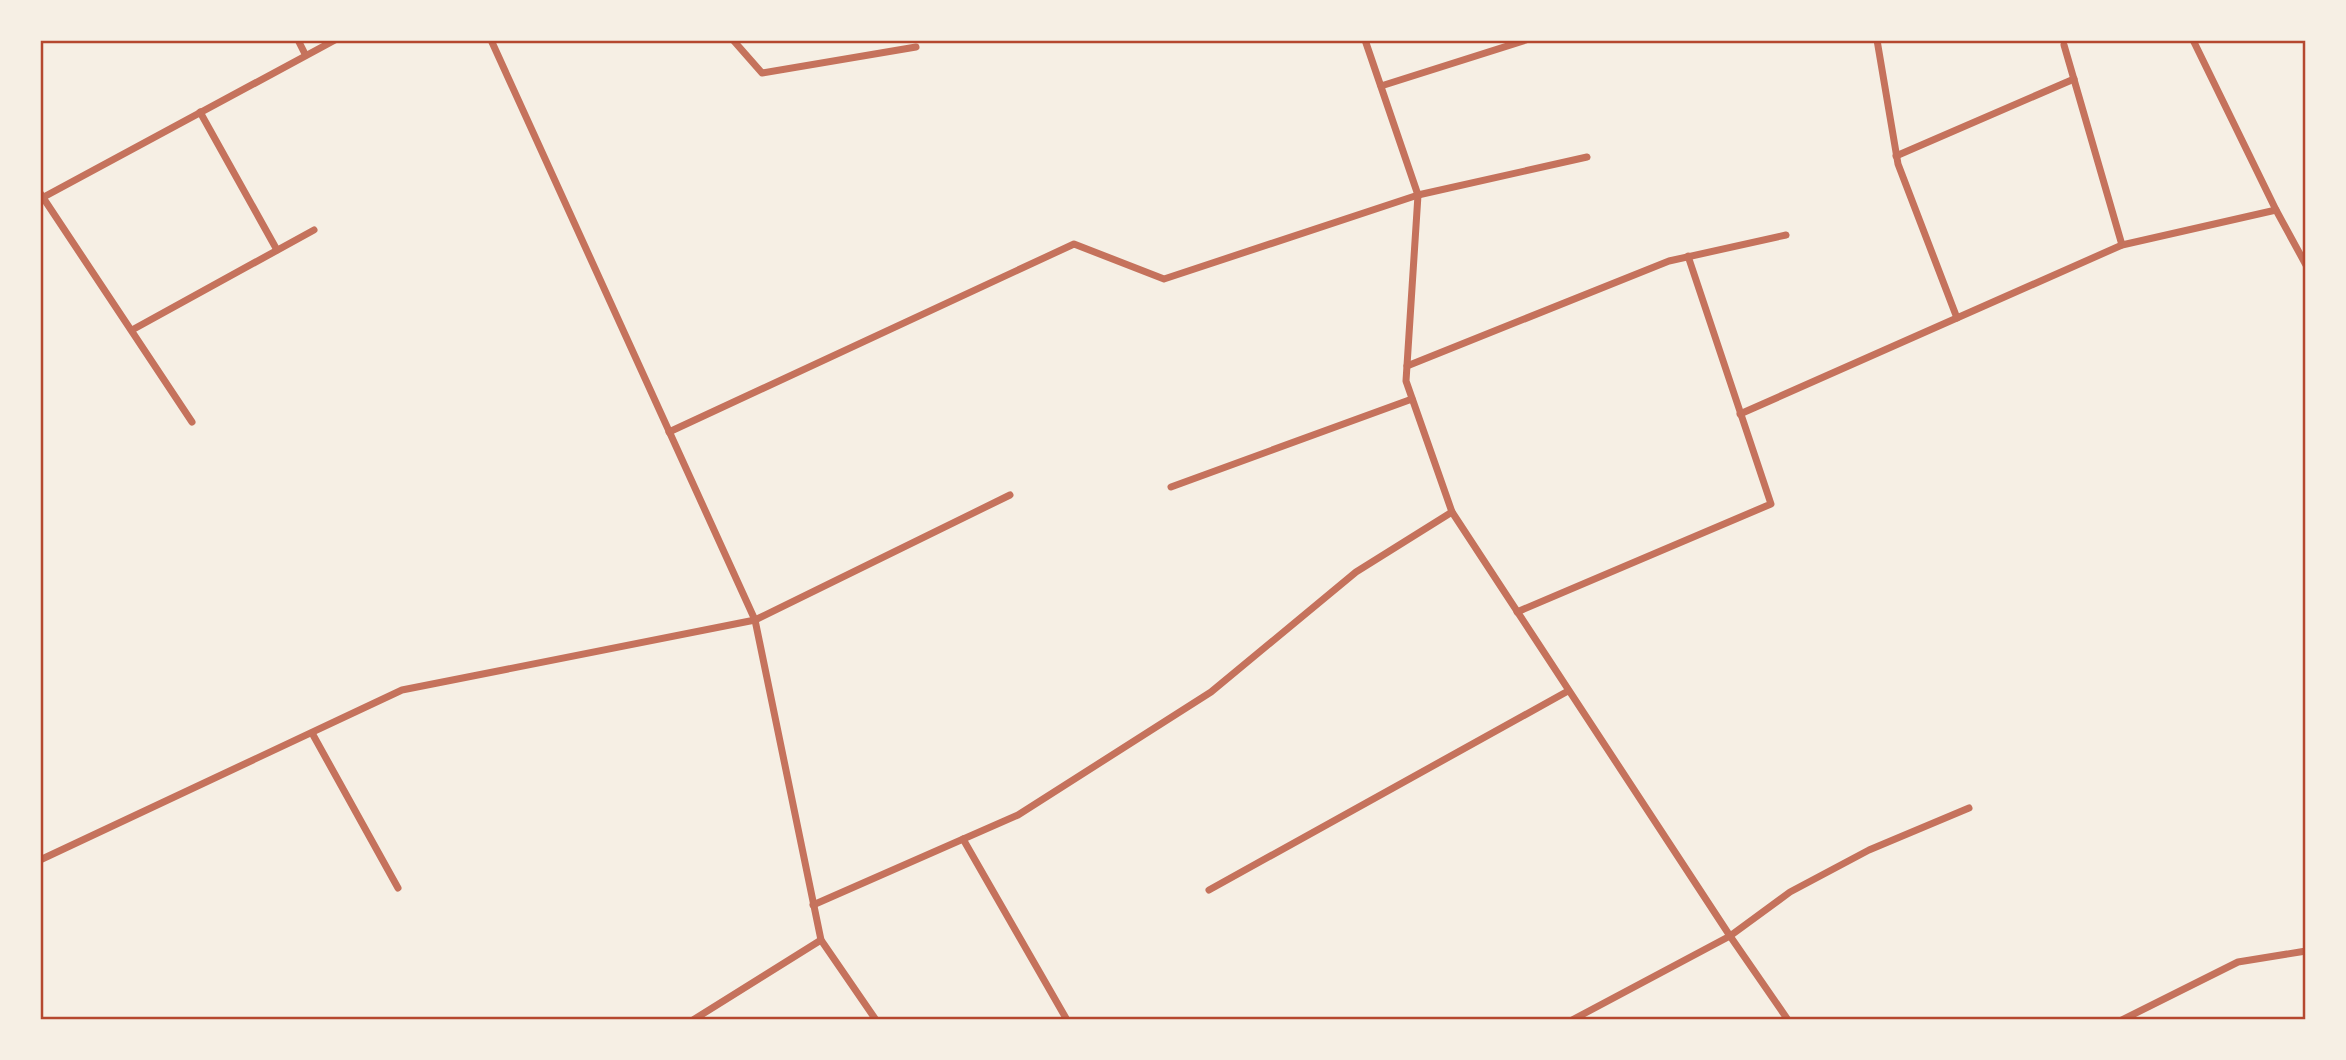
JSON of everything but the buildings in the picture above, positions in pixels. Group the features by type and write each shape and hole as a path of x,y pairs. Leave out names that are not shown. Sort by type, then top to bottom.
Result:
{"street":[{"path":"298,40 306,54"},
{"path":"191,422 42,196 335,40"},
{"path":"491,40 755,620 821,940 876,1020"},
{"path":"733,40 762,73 916,47"},
{"path":"1365,40 1418,195 1406,381 1452,512 1788,1020"},
{"path":"1381,86 1526,40"},
{"path":"1877,40 1896,156 1957,318"},
{"path":"2193,40 2276,210 2306,265"},
{"path":"2064,45 2122,245"},
{"path":"1896,156 2074,79"},
{"path":"200,112 276,250"},
{"path":"669,432 1074,244 1164,279 1418,195 1587,157"},
{"path":"1740,414 2122,245 2276,210"},
{"path":"132,330 314,230"},
{"path":"1407,366 1669,261 1786,235"},
{"path":"1517,612 1770,504 1688,257"},
{"path":"1171,487 1412,398"},
{"path":"40,860 402,690 755,620 1010,495"},
{"path":"813,905 1018,815 1211,692 1356,572 1452,512"},
{"path":"1209,890 1568,691"},
{"path":"312,733 398,888"},
{"path":"1572,1020 1730,936 1801,886 1869,850 1969,808"},
{"path":"963,839 1068,1020"},
{"path":"693,1020 821,940"},
{"path":"2122,1020 2238,962 2306,950"}]}
